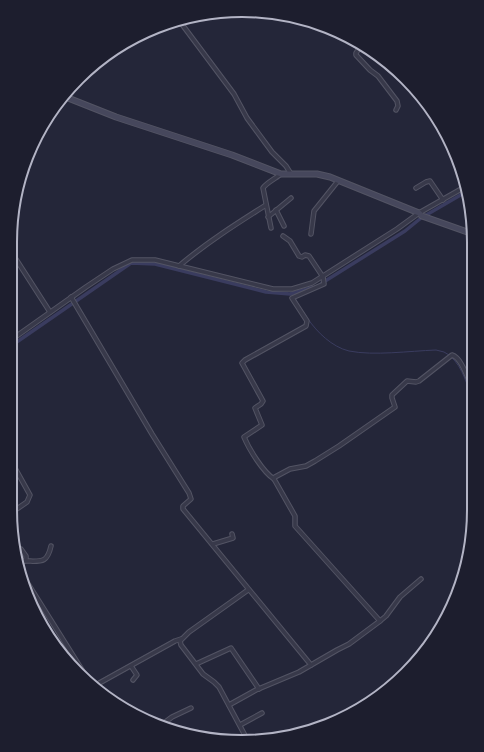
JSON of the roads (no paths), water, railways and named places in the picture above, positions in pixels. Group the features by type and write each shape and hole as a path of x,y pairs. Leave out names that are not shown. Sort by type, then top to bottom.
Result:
{"main road":[{"path":"69,98 116,117 232,155 281,174 317,174 338,181 467,231"}],"street":[{"path":"183,25 227,85 247,118 274,156 286,166 291,174"},
{"path":"358,50 356,55 378,76 397,101 398,106 396,110"},
{"path":"271,228 263,186 281,174"},
{"path":"311,234 314,211 338,181"},
{"path":"416,188 430,181 443,200"},
{"path":"380,621 295,526 296,518 274,479 270,477 259,462 244,437 262,425 255,408 263,401 242,363 306,326 307,321 292,300 295,296 323,280 397,229 422,215 461,189"},
{"path":"268,217 291,198"},
{"path":"179,266 214,238 266,205"},
{"path":"276,210 284,226"},
{"path":"283,236 290,241 299,256 309,256 323,280"},
{"path":"17,336 113,269 132,260 155,260 282,290 301,287 323,280"},
{"path":"17,261 50,312"},
{"path":"71,299 189,493 191,499 183,506 183,509 311,665"},
{"path":"274,479 276,476 290,469 306,466 315,462 355,436 395,407 392,395 407,381 416,382 421,380 450,356 455,356 467,377"},
{"path":"17,471 30,494 27,502 17,508"},
{"path":"212,544 233,538 232,534"},
{"path":"20,549 25,553 26,558 24,561 39,561 45,560 49,554 51,546"},
{"path":"229,705 259,689 288,677 349,644 386,616 400,597 421,579"},
{"path":"32,590 75,661"},
{"path":"99,683 181,639 248,590"},
{"path":"181,639 181,645 206,677 215,682 245,735"},
{"path":"196,664 214,654 232,648 259,689"},
{"path":"131,666 137,675 133,680"},
{"path":"167,722 191,708"},
{"path":"240,725 262,713"}],"waterway":[{"path":"322,283 405,231 421,218 462,194"},
{"path":"17,342 131,263 155,264 266,292 290,294 311,288"},
{"path":"295,298 316,329 331,343 343,349 369,353 436,350 449,355"},
{"path":"451,357 462,371 467,385"}]}
